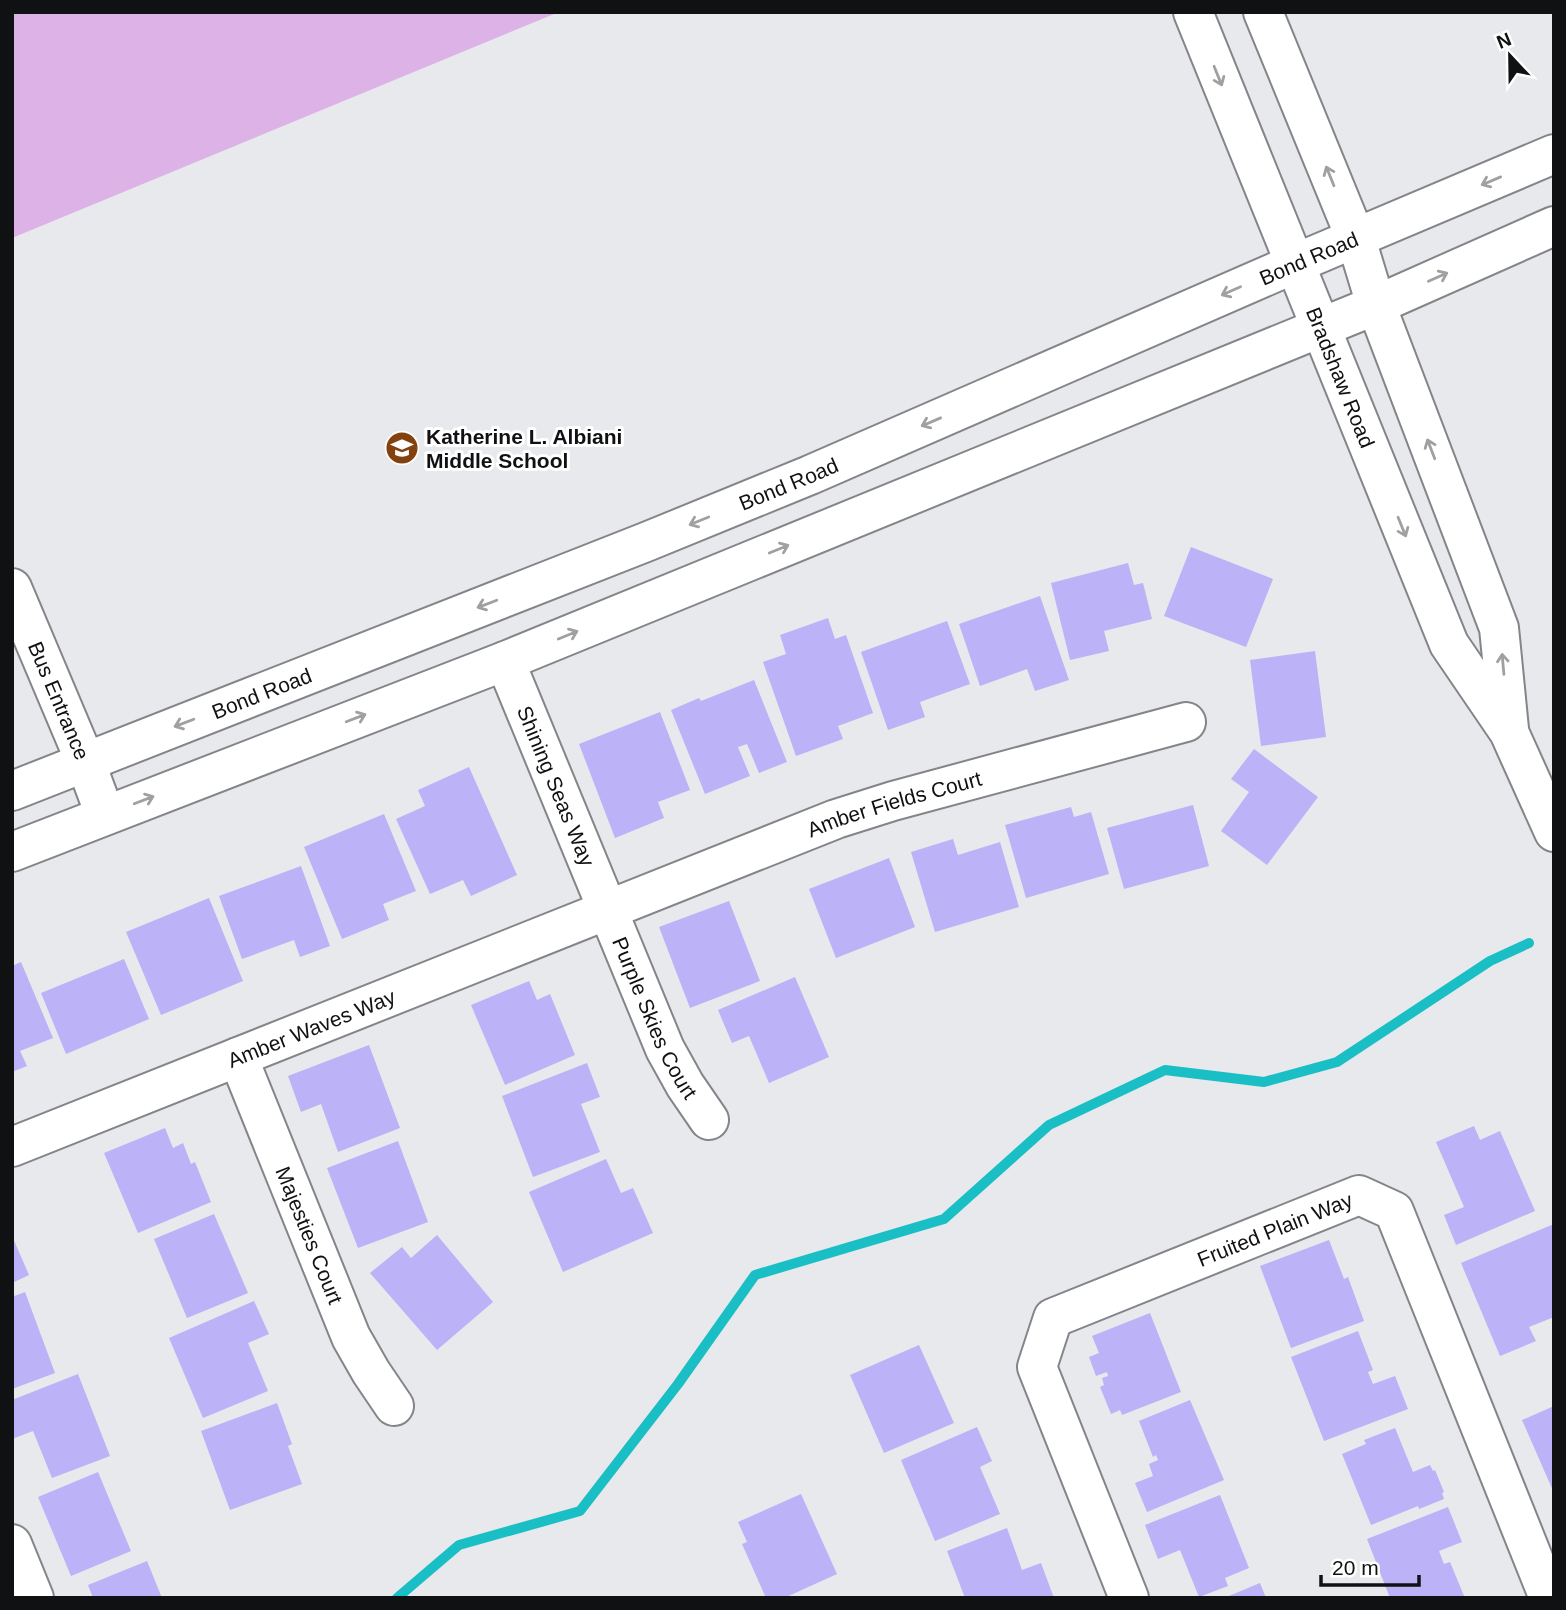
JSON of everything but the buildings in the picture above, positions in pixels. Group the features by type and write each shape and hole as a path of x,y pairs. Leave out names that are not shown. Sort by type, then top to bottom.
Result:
{"main road":[{"name":"Bradshaw Road","path":"1193,12 1449,644 1509,732 1554,832"},
{"name":"Bradshaw Road","path":"1263,12 1356,239 1376,305 1499,628 1509,732"},
{"name":"Bond Road","path":"12,791 659,537 1554,154"},
{"path":"12,852 505,661 1376,305 1554,226"},
{"name":"Bus Entrance","path":"12,589 105,815"},
{"name":"Shining Seas Way","path":"505,661 608,909"},
{"name":"Amber Fields Court","path":"608,909 836,819 893,801 1186,722"},
{"name":"Amber Waves Way","path":"12,1147 608,909"},
{"name":"Purple Skies Court","path":"608,909 665,1049 709,1120"},
{"name":"Majesties Court","path":"238,1057 351,1337 394,1406"},
{"name":"Fruited Plain Way","path":"1129,1598 1037,1367 1053,1318 1359,1195 1394,1211 1551,1591"},
{"path":"12,1544 34,1598"}],"shaded area":[{"path":"12,12 559,12 12,238"}],"waterway":[{"path":"397,1598 459,1545 580,1511 678,1384 755,1275 944,1219 1049,1125 1165,1070 1264,1082 1337,1062 1490,961 1529,943"}],"place":[{"name":"Katherine L. Albiani Middle School","path":"402,448"}]}
